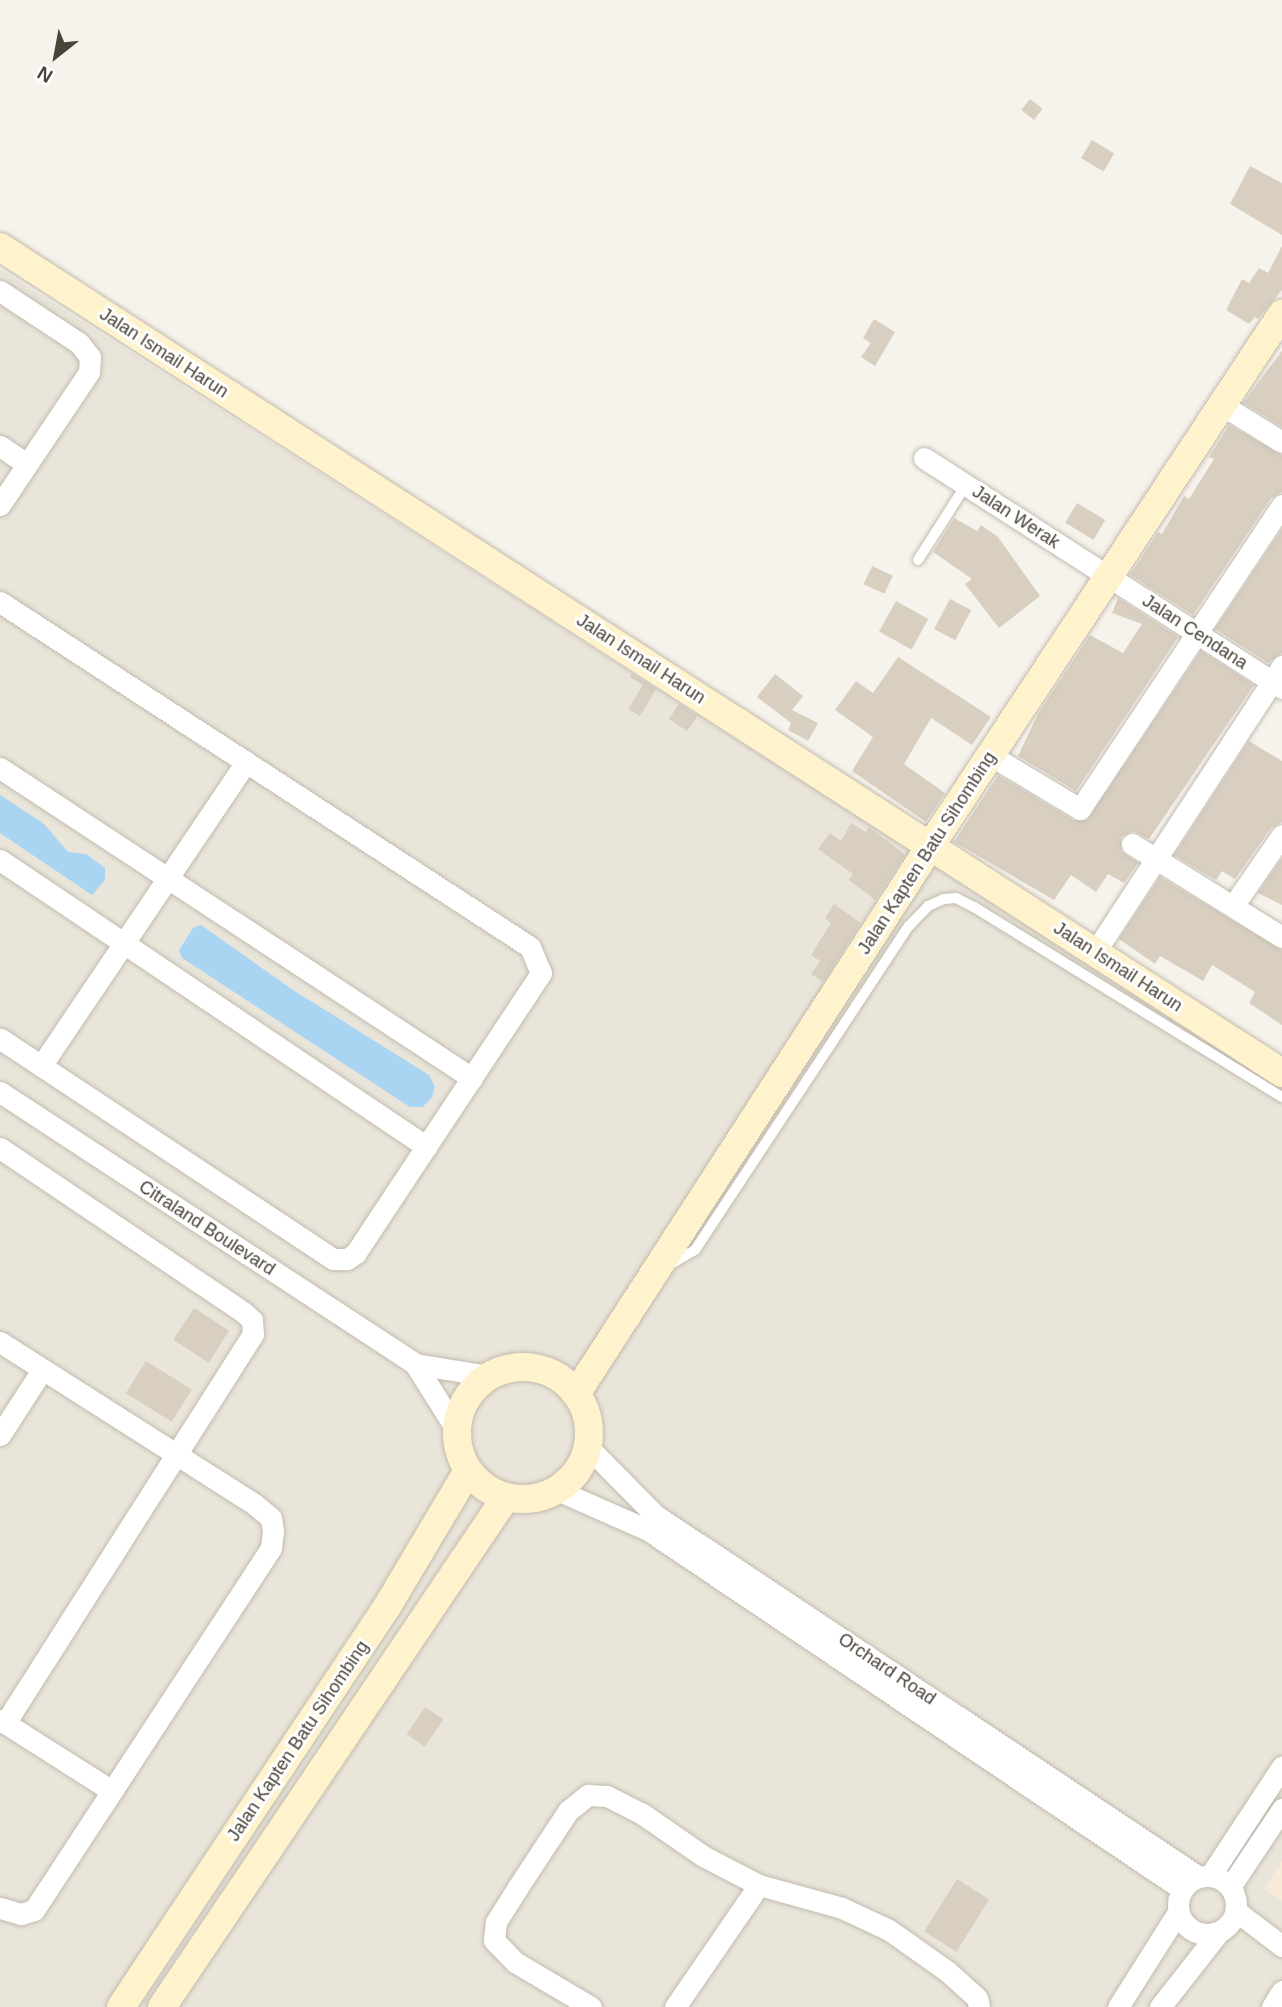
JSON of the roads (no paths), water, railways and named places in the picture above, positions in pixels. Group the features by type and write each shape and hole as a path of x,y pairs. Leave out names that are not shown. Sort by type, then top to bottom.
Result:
{"street":[{"name":"Jalan Ismail Harun","path":"0,247 1282,1073"},
{"path":"0,292 79,343 90,357 89,372 0,505"},
{"name":"Jalan Kapten Batu Sihombing","path":"576,1394 931,845 1282,314"},
{"path":"1222,405 1282,442"},
{"path":"0,446 27,464"},
{"name":"Jalan Werak","path":"924,458 1108,577"},
{"path":"990,755 1080,809 1282,505"},
{"name":"Jalan Cendana","path":"1108,577 1197,633 1279,679"},
{"path":"0,602 518,939 538,958 541,973 356,1253 347,1259 333,1259 0,1039"},
{"path":"1095,951 1154,858 1279,679"},
{"path":"41,1066 246,762"},
{"path":"0,768 472,1078"},
{"path":"1233,906 1282,835"},
{"path":"1132,844 1282,937"},
{"path":"0,860 427,1146"},
{"name":"Citraland Boulevard","path":"0,1092 415,1364 489,1376"},
{"path":"0,1148 252,1320 248,1348 174,1456 2,1721 112,1791"},
{"path":"0,1342 271,1518 271,1548 34,1910 21,1914 0,1908"},
{"name":"Citraland Boulevard","path":"415,1364 456,1429"},
{"path":"536,1368 565,1382 576,1394 587,1419 588,1447 577,1472 557,1490 532,1498 506,1497 485,1487 468,1471 456,1429 466,1398 489,1376 504,1369 536,1368"},
{"path":"0,1435 42,1370"},
{"name":"Orchard Road","path":"588,1447 655,1515 1197,1881"},
{"name":"Jalan Kapten Batu Sihombing","path":"121,2007 388,1605 468,1471"},
{"name":"Orchard Road","path":"557,1490 648,1530 1197,1881"},
{"name":"Jalan Kapten Batu Sihombing","path":"162,2007 506,1497"},
{"path":"1118,2007 1197,1881 1282,1767"},
{"path":"591,2007 515,1962 494,1940 496,1922 518,1887 568,1811 588,1795 607,1796 641,1814 703,1856 759,1885 842,1908 889,1930 973,2004"},
{"path":"1282,1809 1230,1887 1236,1911 1282,1946"},
{"path":"1197,1881 1230,1887"},
{"path":"676,2007 759,1885"},
{"path":"1160,2007 1218,1933 1230,1924 1236,1911"},
{"path":"1178,1912 1193,1932 1218,1933"},
{"path":"1272,2007 1282,1991"}],"lane":[{"path":"918,561 966,485"},
{"path":"657,1269 695,1250 909,926 928,906 944,899 956,898 974,907 1282,1097"}],"water":[{"path":"0,795 43,823 68,852 86,854 105,868 105,880 92,895 0,833"},
{"path":"201,925 293,990 429,1075 435,1087 432,1097 423,1107 410,1107 182,958 179,950 193,928"}]}
